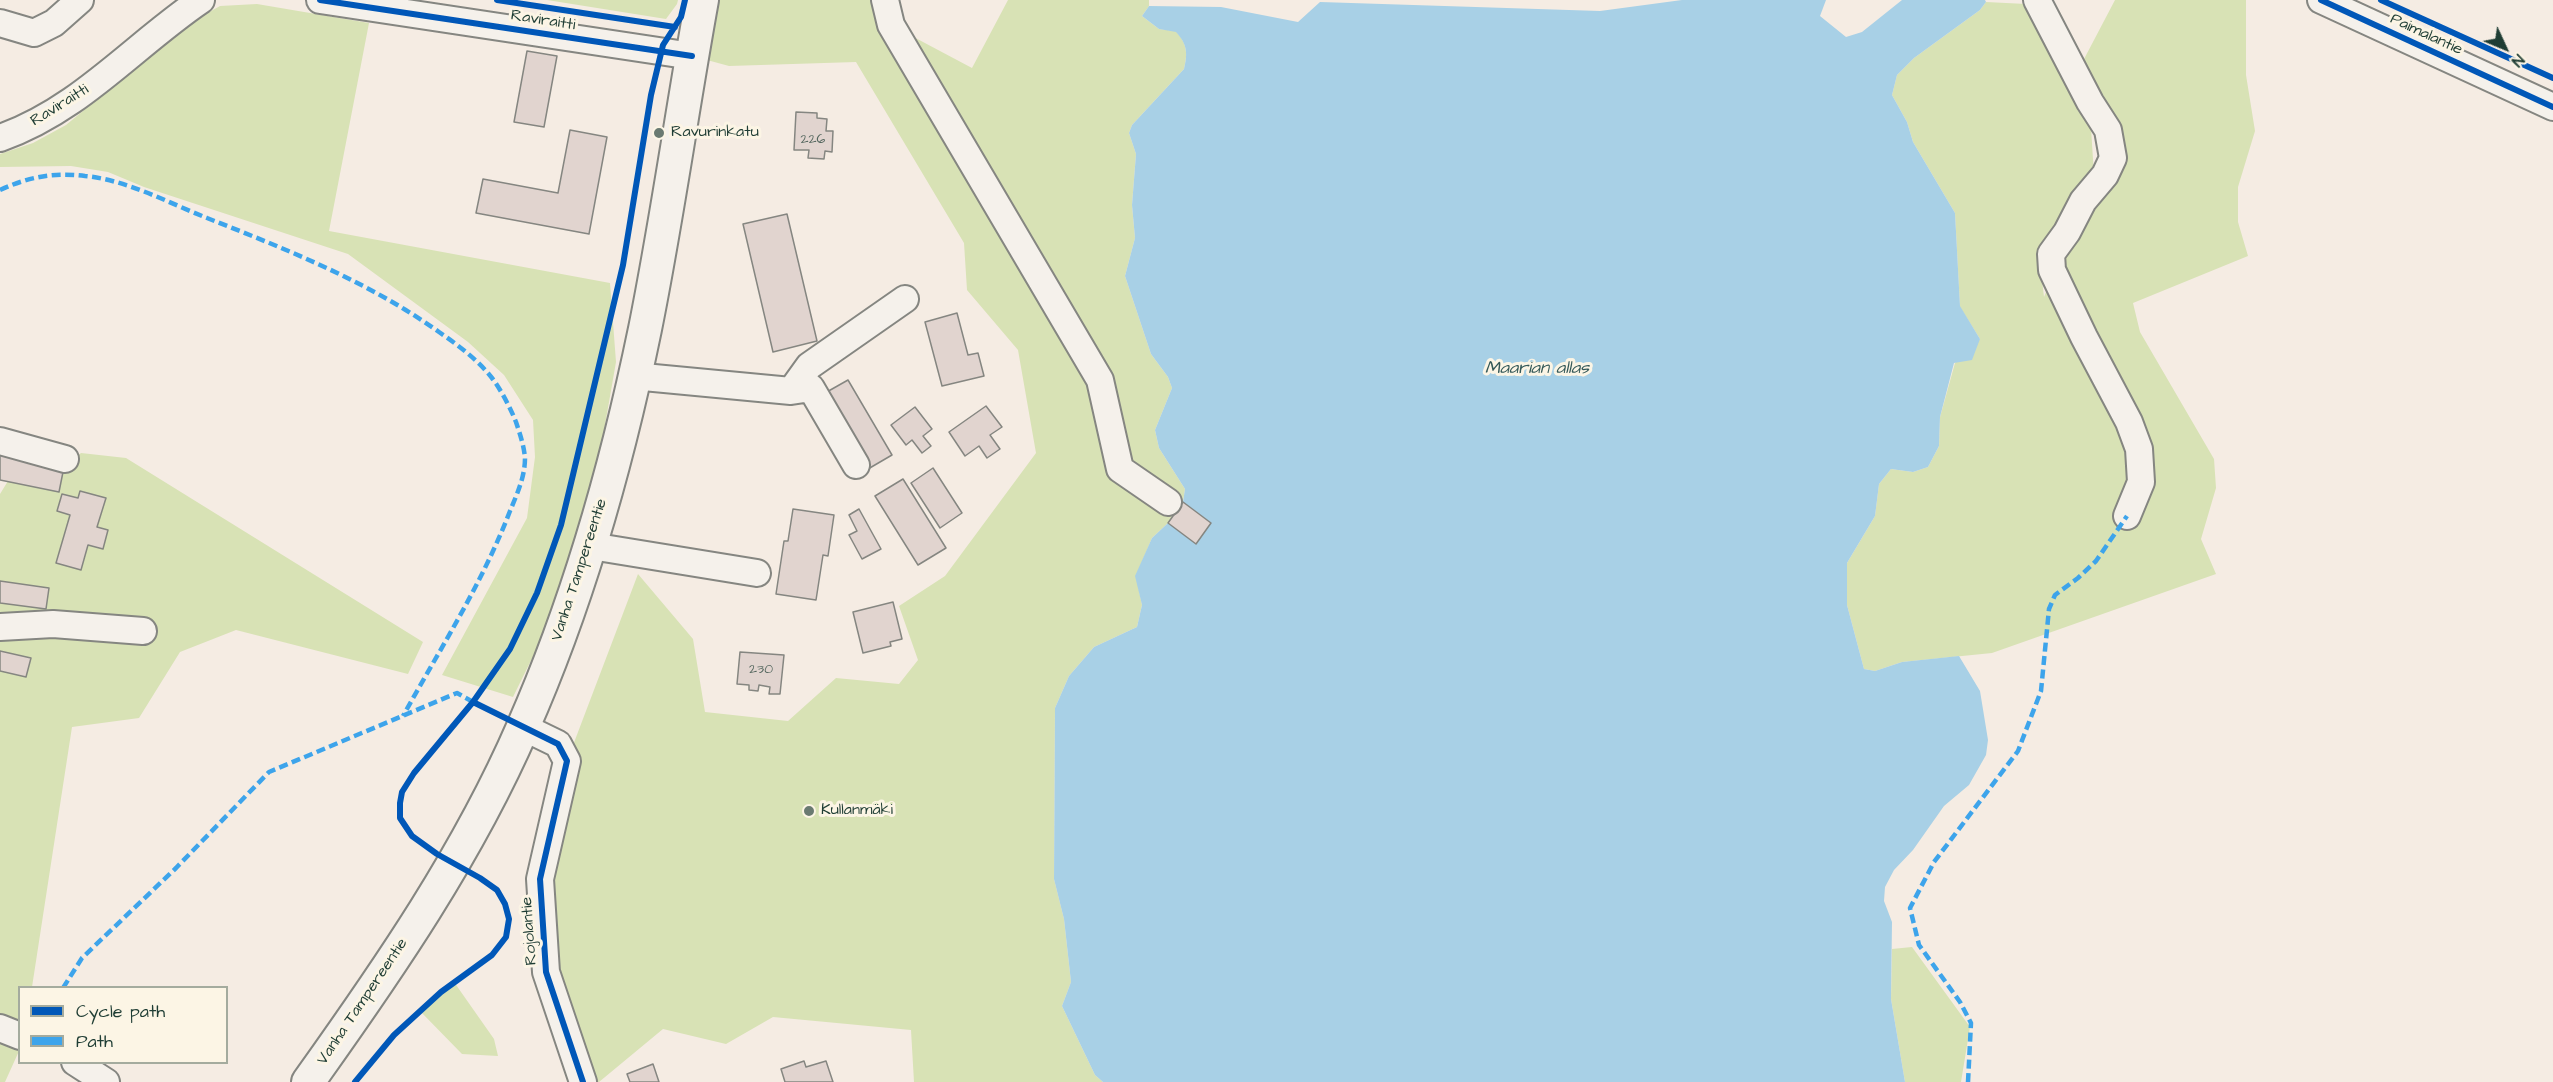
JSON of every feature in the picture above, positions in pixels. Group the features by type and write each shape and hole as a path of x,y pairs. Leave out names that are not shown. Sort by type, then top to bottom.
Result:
{"main road":[{"name":"Vanha Tampereentie","path":"308,1082 393,960 436,893 485,804 523,727 591,546 645,330 702,0"}],"street":[{"path":"0,23 34,33 54,23 80,0"},
{"name":"Raviraitti","path":"0,138 23,130 68,105 201,0"},
{"name":"Raviraitti","path":"320,0 692,56"},
{"path":"885,0 891,25 1100,380 1120,469 1168,502"},
{"path":"2037,0 2090,102 2108,130 2114,158 2105,175 2083,201 2067,232 2051,254 2052,270 2129,422 2139,449 2141,482 2127,516"},
{"name":"Paimalantie","path":"2321,0 2553,107"},
{"path":"791,391 809,366 905,299"},
{"path":"633,376 791,391 812,388 856,465"},
{"path":"0,441 65,459"},
{"path":"591,546 757,573"},
{"path":"0,627 53,624 143,631"},
{"name":"Rojolantie","path":"523,727 558,744 567,761 540,879 546,972 583,1082"},
{"path":"0,1028 18,1035"},
{"path":"78,1064 106,1082"}],"green space":[{"path":"547,0 678,0 666,19"},
{"path":"719,0 885,0 891,25 972,68 1008,0 1149,0 1149,6 1142,16 1159,29 1176,31 1184,45 1186,58 1184,69 1132,125 1129,133 1136,154 1132,205 1135,238 1125,276 1151,354 1168,377 1172,388 1155,430 1159,448 1185,489 1183,502 1168,523 1152,538 1136,576 1142,605 1137,627 1094,647 1069,676 1055,708 1054,879 1064,919 1071,982 1062,1006 1095,1075 1103,1082 914,1082 911,1030 773,1017 726,1044 663,1029 599,1082 583,1082 546,972 540,879 567,761 638,574 693,639 705,712 788,721 836,678 899,684 918,660 899,606 945,576 1036,453 1018,350 967,290 964,243 856,62 729,66 707,60"},
{"path":"2115,0 2246,0 2246,75 2255,131 2238,187 2238,222 2248,256 2133,303 2140,332 2214,459 2216,488 2201,539 2216,574 1992,653 1902,662 1875,671 1864,669 1847,605 1847,563 1875,516 1879,484 1891,469 1913,472 1928,467 1939,446 1940,417 1955,363 1980,339 1960,307 1955,213 1913,142 1907,122 1892,95 1897,75 1914,58 1980,10 1986,2 2026,4 2091,128 2094,175 2040,263 2044,297 2061,255 2088,207 2112,182 2126,152 2118,129 2083,61"},
{"path":"257,4 369,23 329,231 610,283 616,362 598,465 551,620 513,697 442,675 527,518 535,457 533,420 504,375 468,342 348,254 144,187 108,172 71,166 0,167 0,154 33,143 66,125 188,24 220,6"},
{"path":"81,453 126,458 423,642 408,674 236,630 180,652 139,718 72,727 32,986 18,986 18,1053 5,1082 0,1082 0,494 8,481 64,467"},
{"path":"1912,947 1970,1027 1961,1082 1905,1082 1891,999 1892,949"},
{"path":"454,982 494,1039 498,1056 462,1054 420,1011"}],"water":[{"name":"Maarian allas","path":"1682,0 1826,0 1820,16 1846,37 1862,32 1902,0 1985,0 1986,2 1980,10 1914,58 1897,75 1892,95 1907,122 1913,142 1955,213 1960,306 1980,339 1972,360 1954,363 1940,417 1939,446 1928,467 1913,472 1891,469 1879,484 1875,516 1847,563 1847,605 1864,669 1875,671 1902,662 1959,656 1980,691 1988,740 1986,755 1969,785 1944,806 1913,850 1894,870 1885,887 1884,901 1892,922 1891,999 1905,1082 1103,1082 1095,1075 1062,1006 1071,982 1064,919 1054,879 1055,708 1069,676 1094,647 1137,627 1142,605 1135,576 1152,538 1168,523 1196,543 1211,523 1183,502 1185,489 1159,448 1155,430 1172,388 1168,377 1151,354 1125,276 1135,238 1132,205 1136,154 1129,133 1132,125 1184,69 1186,58 1186,49 1176,32 1159,29 1142,16 1149,6 1221,7 1298,22 1320,2 1600,11"}],"building":[{"path":"527,51 557,56 544,127 514,122"},
{"path":"796,112 817,113 817,118 827,119 826,131 833,131 832,152 825,151 824,159 808,158 809,150 794,150"},
{"path":"570,130 607,137 589,234 476,213 483,179 558,193"},
{"path":"787,214 817,341 773,352 743,224"},
{"path":"957,313 968,355 978,353 984,376 942,386 925,322"},
{"path":"848,380 892,455 868,469 825,393"},
{"path":"986,406 1002,427 990,435 1000,449 987,458 979,446 965,456 949,432"},
{"path":"915,407 932,429 923,436 931,446 922,453 912,440 906,445 891,425"},
{"path":"0,454 64,467 59,492 0,480"},
{"path":"933,468 962,513 940,528 911,483"},
{"path":"903,479 946,548 918,565 875,496"},
{"path":"80,491 106,498 97,527 108,530 103,549 88,545 81,570 56,563 70,515 57,511 62,494 78,498"},
{"path":"1183,502 1211,523 1196,544 1168,523"},
{"path":"793,509 834,515 828,556 823,555 816,600 776,594 784,541 788,541"},
{"path":"859,509 881,549 862,559 849,535 857,531 849,515"},
{"path":"0,581 49,588 46,609 0,603"},
{"path":"893,602 902,639 890,642 891,646 863,653 853,612"},
{"path":"0,651 31,658 26,677 0,671"},
{"path":"740,652 784,655 780,694 769,694 770,687 759,685 758,691 749,690 749,685 737,684"},
{"path":"804,1061 806,1067 826,1061 833,1082 785,1082 781,1069"},
{"path":"653,1064 659,1082 630,1082 627,1074"}],"marked path":[{"path":"0,190 31,179 52,175 74,175 101,178 148,193 298,255 356,282 412,314 453,342 492,378 516,422 525,458 522,479 487,564 403,716"},
{"path":"1968,1082 1971,1023 1960,1002 1919,945 1910,908 1934,862 2018,751 2041,691 2049,609 2055,595 2096,561 2127,516"},
{"path":"64,986 82,958 176,868 269,772 457,693 473,702"}],"cycle path":[{"path":"320,0 692,56"},
{"path":"497,0 675,27"},
{"path":"355,1082 394,1035 441,992 492,955 506,937 509,919 505,904 497,890 412,836 400,818 402,792 414,773 473,702 510,649 537,593 561,525 623,265 651,95 663,45 681,17 685,0"},
{"path":"2321,0 2553,107"},
{"path":"2381,0 2553,78"},
{"path":"473,702 558,744 567,761 540,879 546,972 583,1082"}],"place":[{"name":"Ravurinkatu","path":"659,133"},
{"name":"Kullanmäki","path":"809,811"}]}
